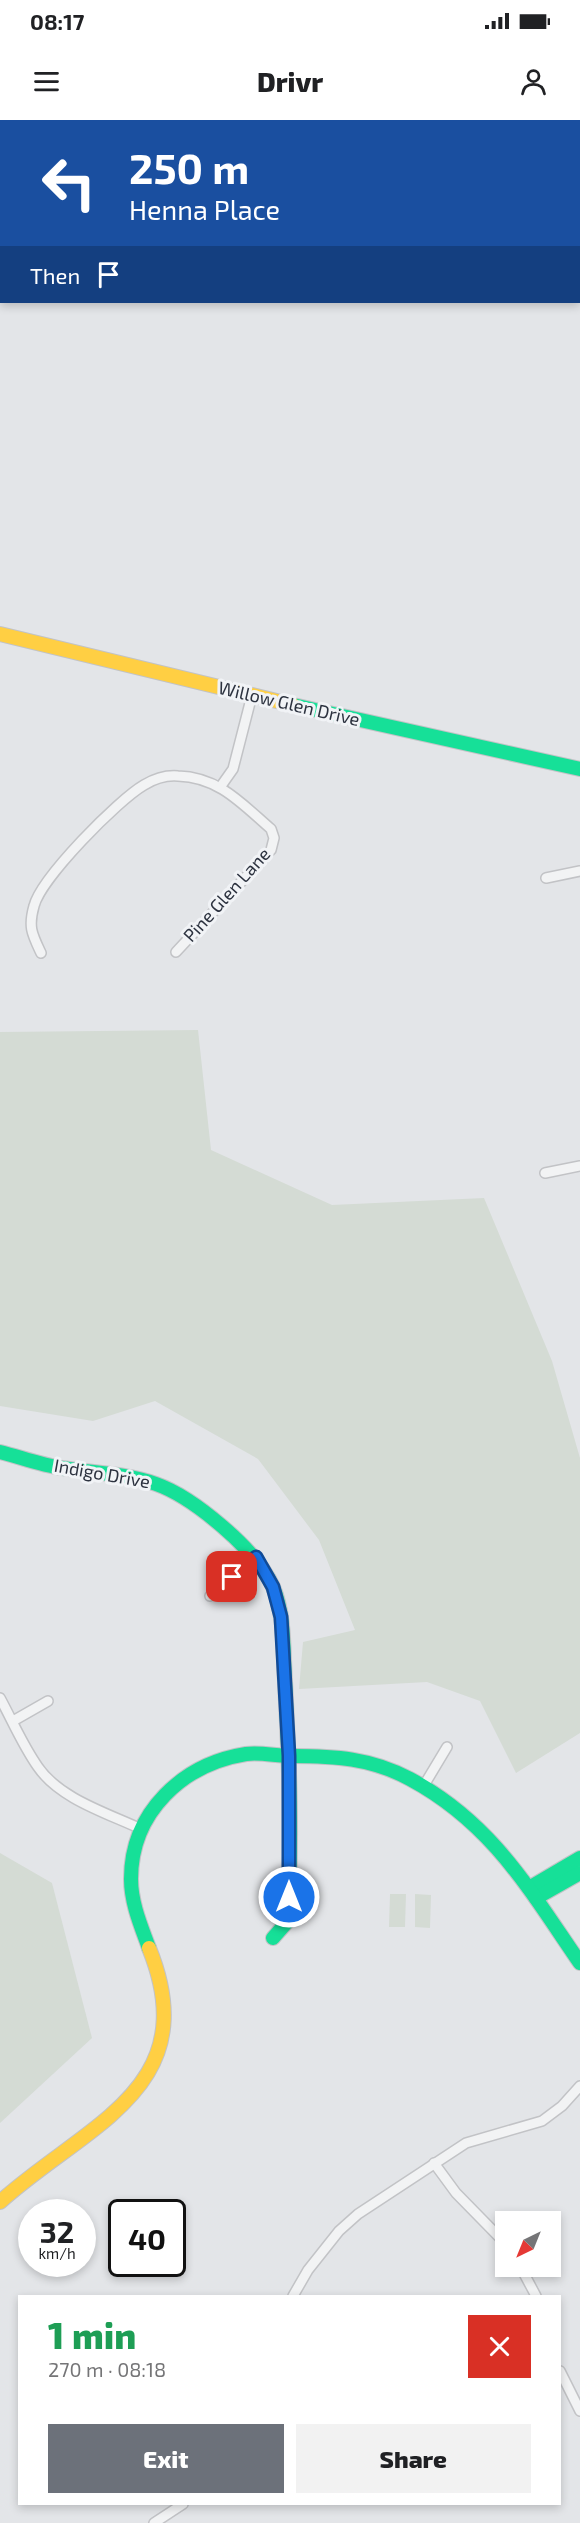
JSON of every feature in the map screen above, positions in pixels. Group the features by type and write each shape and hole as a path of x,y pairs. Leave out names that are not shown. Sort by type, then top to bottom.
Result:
{"street":[{"name":"Willow Glen Drive","path":"0,634 252,695 580,769"},
{"path":"41,953 30,928 36,899 67,858 124,800 142,786 167,776 200,779 221,786 233,769 252,695"},
{"name":"Pine Glen Lane","path":"176,952 272,850 274,838 271,829 221,786"},
{"path":"546,878 580,871"},
{"path":"545,1173 580,1166"},
{"name":"Indigo Drive","path":"0,1452 61,1468 121,1474 157,1484 176,1494 237,1538 256,1557 273,1587 281,1617 289,1756 287,1922 273,1938"},
{"path":"210,1596 256,1557"},
{"path":"0,1698 39,1768 54,1784 69,1795 141,1829"},
{"path":"13,1721 48,1701"},
{"path":"423,1787 447,1747"},
{"path":"0,2202 118,2108 143,2082 159,2054 166,2021 164,1984 138,1925 131,1886 132,1862 141,1829 161,1797 191,1772 248,1753 289,1756 340,1755 381,1766 423,1787 480,1829 506,1856 580,1963"},
{"path":"533,1893 580,1858"},
{"path":"533,1893 580,1873"},
{"path":"294,2295 308,2270 339,2231 358,2214 466,2143 542,2121 562,2106 580,2086"},
{"path":"434,2163 456,2193 495,2233"},
{"path":"526,2277 535,2295"},
{"path":"561,2373 580,2411"},
{"path":"154,2523 181,2505"}],"shaded area":[{"path":"198,1030 211,1150 332,1205 484,1198 552,1361 580,1458 580,1733 516,1773 480,1701 427,1682 299,1689 303,1642 355,1630 319,1540 258,1459 155,1401 93,1421 0,1406 0,1032"},
{"path":"0,1853 52,1883 92,2038 0,2123"},
{"path":"390,1894 406,1894 405,1927 389,1927"},
{"path":"415,1894 431,1895 430,1928 415,1927"}],"traffic: fast":[{"path":"293,705 580,769"},
{"path":"0,1452 54,1467 109,1474 156,1484 188,1500 222,1526 265,1572 277,1598 282,1621 290,1802 287,1922 273,1938"},
{"path":"149,1948 135,1906 131,1879 133,1855 140,1833 151,1813 165,1795 182,1780 201,1768 223,1759 257,1753 367,1762 410,1779 439,1797 464,1816 507,1860 580,1963"},
{"path":"529,1888 580,1858"},
{"path":"536,1898 580,1873"}],"traffic: slow":[{"path":"0,634 293,705"},
{"path":"0,2202 33,2174 100,2125 128,2099 150,2070 162,2036 162,1996 149,1948"}],"route":[{"path":"232,1577 256,1557 270,1580 281,1617 289,1756 289,1897"}]}
